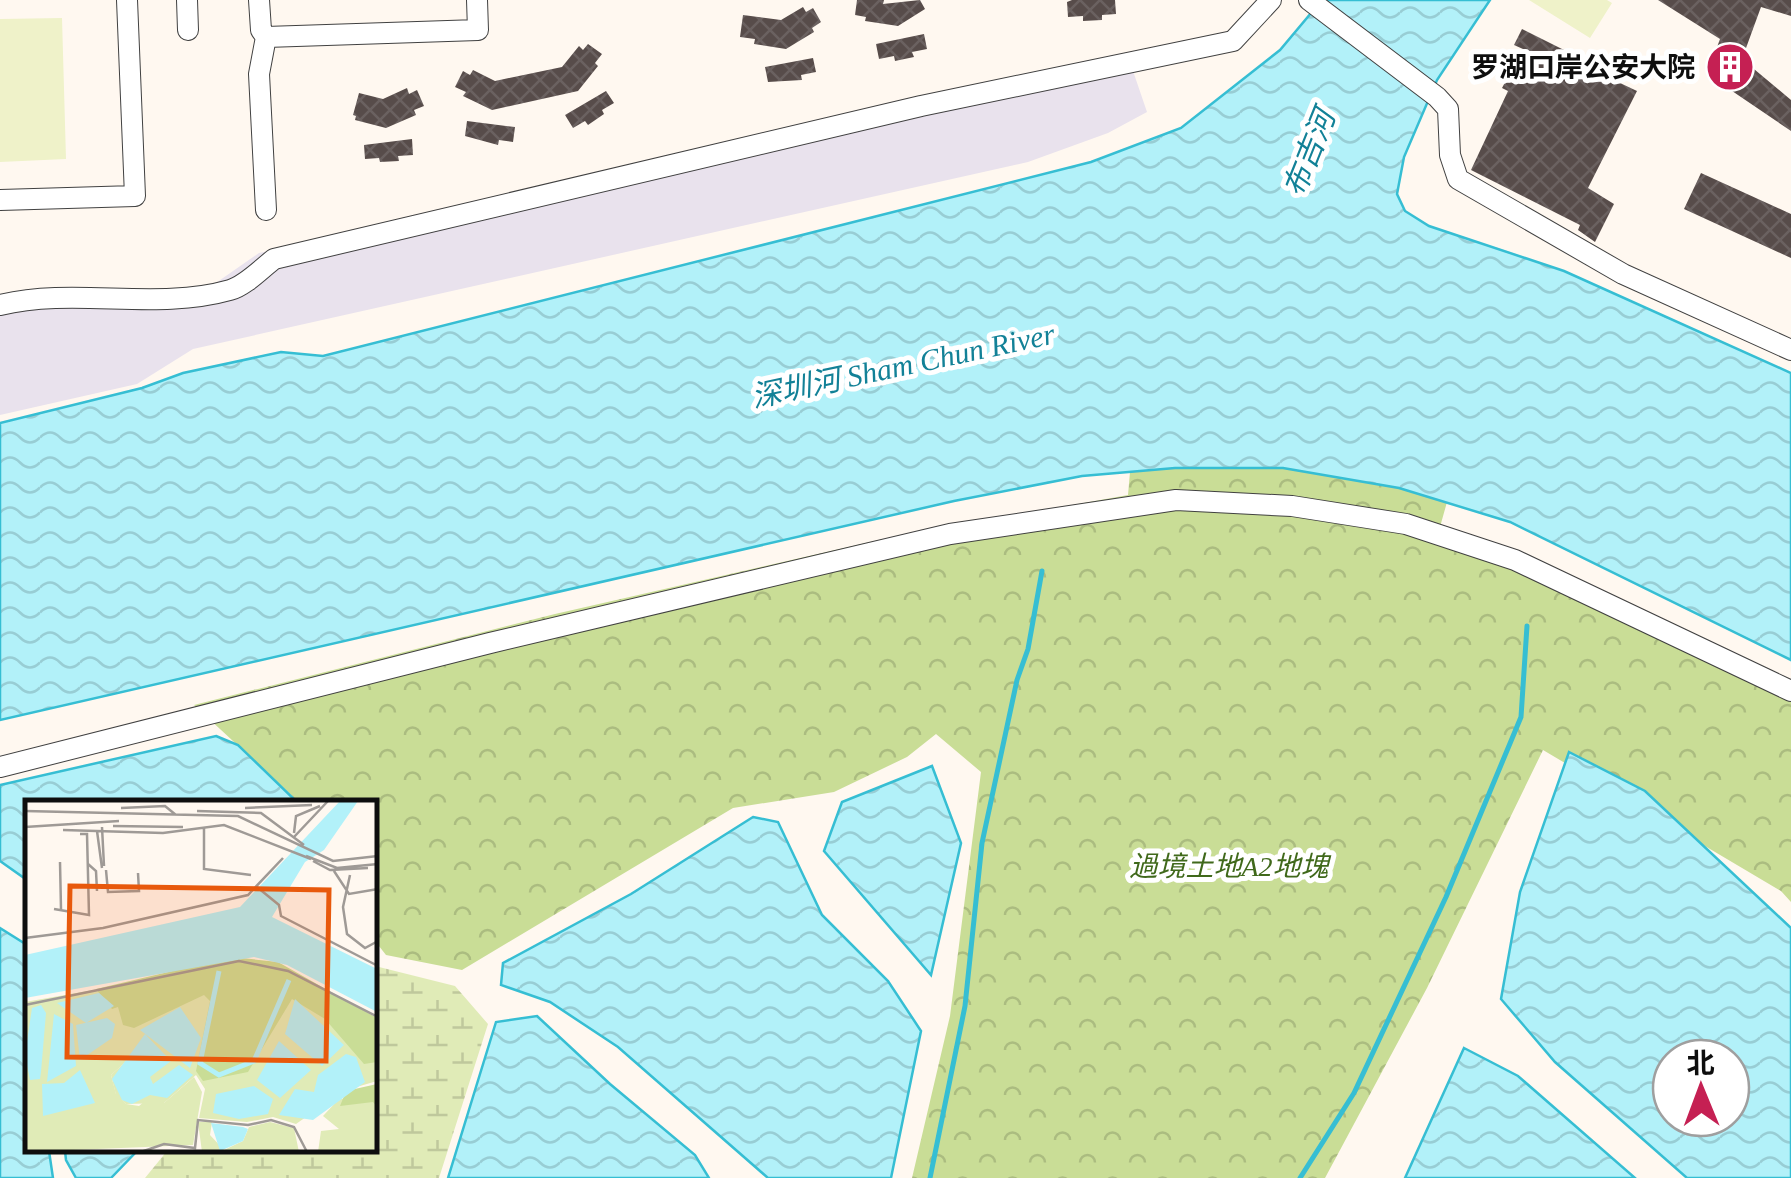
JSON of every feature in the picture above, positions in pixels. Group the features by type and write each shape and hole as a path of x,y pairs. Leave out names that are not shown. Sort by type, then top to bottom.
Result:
{"street":[{"path":"0,200 135,196 126,0"},
{"path":"187,0 188,30"},
{"path":"259,0 260,30 266,36 478,30 476,0"},
{"path":"0,305 30,298 189,297 234,289 274,259 883,114 1233,42 1271,0"},
{"path":"1308,0 1448,109 1450,155 1458,179 1623,274 1791,350"},
{"path":"266,36 259,74 266,210"},
{"path":"0,767 490,643 950,534 1176,500 1292,506 1406,524 1515,560 1791,692"}],"shaded area":[{"path":"1132,68 1147,112 1108,133 1028,162 193,349 137,384 0,415 0,299 190,301 259,253"}],"green space":[{"path":"1529,0 1607,0 1612,3 1590,38"},
{"path":"62,18 66,159 0,162 0,19"},
{"name":"過境土地A2地塊","path":"1283,468 1399,488 1447,502 1440,527 1675,625 1791,684 1791,902 1781,891 1543,750 1427,988 1325,1178 912,1178 950,1016 981,772 936,734 907,757 834,792 733,808 462,970 386,955 378,945 378,800 297,800 194,705 555,614 879,540 1128,495 1130,472"},
{"path":"378,967 455,986 488,1024 439,1178 145,1178 165,1153 378,1153"}],"water":[{"path":"1322,0 1490,0 1437,80 1404,157 1397,194 1405,211 1429,226 1564,271 1791,373 1791,660 1510,522 1399,488 1283,468 1175,468 1082,476 954,501 0,720 0,423 142,388 183,373 281,352 323,356 1091,162 1181,128 1280,50"},
{"path":"216,736 238,745 295,800 25,800 25,879 0,861 0,785"},
{"path":"1569,752 1645,791 1791,928 1791,1178 1687,1178 1555,1062 1501,999 1520,892"},
{"path":"932,766 961,843 931,975 824,851 842,802"},
{"path":"753,817 778,822 822,915 888,981 921,1031 891,1178 768,1178 618,1047 550,1002 501,985 503,963 631,894"},
{"path":"0,928 25,944 25,1153 49,1153 53,1178 0,1178"},
{"path":"537,1016 695,1155 709,1178 448,1178 496,1022"},
{"path":"1464,1048 1518,1076 1635,1178 1405,1178"},
{"path":"65,1153 135,1153 111,1178 76,1178"}],"building":[{"path":"857,0 884,0 883,4 920,0 925,9 898,26 865,21 866,17 855,15"},
{"path":"1115,0 1116,14 1102,15 1102,20 1068,17 1067,2"},
{"name":"罗湖口岸公安大院","path":"1658,0 1791,0 1791,16 1761,7 1742,59 1791,100 1791,131 1707,74 1720,39"},
{"path":"803,7 806,12 813,8 821,22 812,28 814,32 786,49 754,44 755,39 740,37 743,15 781,20"},
{"path":"1522,29 1586,61 1584,66 1637,91 1588,188 1614,204 1595,242 1578,230 1580,225 1471,170 1508,91 1502,88 1523,49 1514,45"},
{"path":"924,34 927,49 912,52 914,57 879,59 876,44"},
{"path":"588,44 602,54 595,63 598,66 578,91 492,110 463,96 466,92 455,87 463,71 470,75 473,70 495,81 562,67 579,46 583,50"},
{"path":"813,58 816,72 801,75 802,80 768,82 765,67"},
{"path":"407,88 409,94 417,90 424,106 414,110 416,115 386,128 355,120 359,93 383,99"},
{"path":"606,91 614,103 588,125 585,121 573,128 565,115"},
{"path":"467,121 515,127 513,142 499,140 498,145 465,136"},
{"path":"412,139 413,155 398,156 399,161 365,159 364,145"},
{"path":"1701,173 1791,214 1791,258 1684,209"}],"waterway":[{"path":"930,1178 965,1006 982,843 1017,680 1028,649 1042,571"},
{"path":"1300,1178 1354,1093 1446,897 1521,717 1527,626"}],"place":[{"name":"罗湖口岸公安大院","path":"1730,67"}],"water label":[{"name":"布吉河","path":"1309,153"},
{"name":"深圳河 Sham Chun River","path":"903,365"}]}
